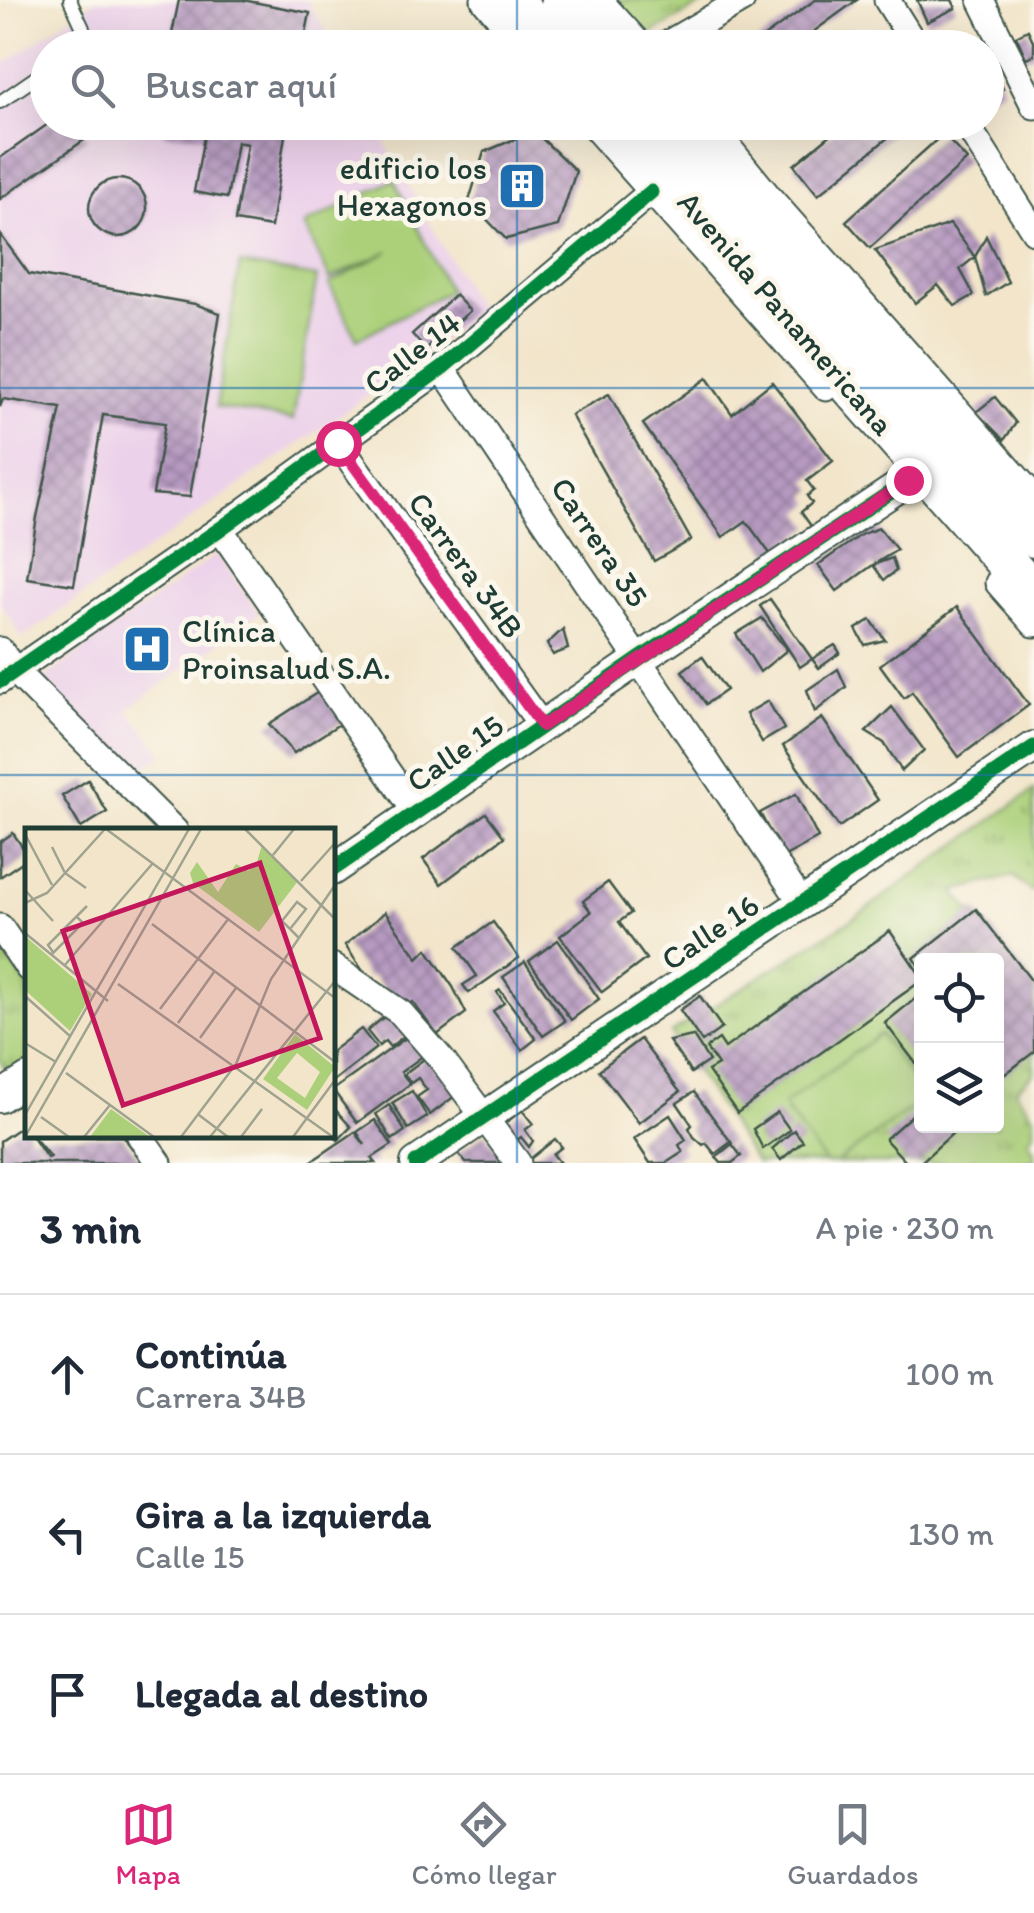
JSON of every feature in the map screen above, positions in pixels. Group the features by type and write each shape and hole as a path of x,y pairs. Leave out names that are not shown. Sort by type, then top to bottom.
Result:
{"main road":[{"path":"513,0 539,30"},
{"path":"561,0 587,30"},
{"name":"Avenida Panamericana","path":"634,140 1034,594"},
{"name":"Avenida Panamericana","path":"684,140 1034,536"}],"street":[{"path":"484,0 510,30"},
{"path":"600,0 627,30"},
{"path":"691,30 742,0"},
{"path":"887,0 906,30"},
{"path":"982,0 997,30"},
{"path":"1004,45 1034,106"},
{"path":"606,140 1034,624"},
{"path":"723,140 1034,497"},
{"path":"976,140 1034,231"},
{"name":"Calle 14","path":"5,667 220,529 442,368 651,192"},
{"name":"Carrera 35","path":"442,368 802,903"},
{"name":"Carrera 34B","path":"338,443 542,726"},
{"name":"Calle 15","path":"335,868 908,480"},
{"path":"220,529 417,814"},
{"path":"5,667 173,828"},
{"name":"Calle 16","path":"416,1163 1034,747"},
{"path":"0,927 25,964"},
{"path":"335,968 400,1013 486,1116 518,1163"},
{"path":"0,1098 25,1081"},
{"path":"141,1138 159,1163"}],"lane":[{"path":"70,0 81,30"},
{"path":"0,102 30,81"}],"shaded area":[{"path":"96,0 307,0 325,30 53,30"},
{"path":"30,46 30,140 383,140 478,310 412,364 22,638 0,602 0,67"},
{"name":"Clínica Proinsalud S.A.","path":"217,554 259,613 127,710 164,753 129,779 35,685"}],"green space":[{"path":"616,0 710,0 658,30 642,30"},
{"path":"394,180 449,291 357,339 329,284 389,251 330,279 304,225"},
{"path":"240,264 317,277 293,420 216,407"},
{"path":"1034,790 1034,889 1031,891 1013,876 954,891 1034,989 1034,1073 1015,1090 1034,1117 1034,1133 1028,1140 1034,1150 1034,1163 756,1163 671,1033 857,916"},
{"path":"0,947 25,982 25,1064 10,1075 0,1061"},
{"path":"880,1034 914,1081 914,1106 836,1163 825,1163 783,1105"}],"building":[{"path":"179,0 243,0 310,13 307,30 173,30"},
{"path":"815,0 857,0 816,30 774,30"},
{"path":"917,0 952,0 956,8 927,22"},
{"path":"1028,30 1034,55 1026,58 1016,36"},
{"path":"30,137 30,140 84,140 0,199 0,158"},
{"path":"203,140 284,140 271,227 235,221 247,144 237,142 227,198 194,192"},
{"name":"edificio los Hexagonos","path":"513,140 543,140 576,171 558,226 506,239 469,201 484,152"},
{"path":"824,140 885,140 818,195 794,165"},
{"path":"936,140 949,140 967,160 870,248 846,221"},
{"path":"118,179 138,188 147,208 138,228 118,237 98,228 89,208 98,188"},
{"path":"950,224 975,257 960,269 974,295 955,306 938,285 915,303 875,250"},
{"path":"0,234 29,274 195,304 220,313 190,497 153,494 165,423 103,415 74,585 27,578 61,408 3,399 0,407"},
{"path":"986,236 1008,282 986,296 975,257"},
{"path":"455,295 470,311 426,350 412,334"},
{"path":"707,378 732,414 772,382 833,461 807,481 814,490 807,496 812,503 801,512 811,526 771,555 746,521 723,537 643,424"},
{"path":"609,394 691,540 654,561 571,415"},
{"path":"995,397 1016,423 1004,440 976,412"},
{"path":"879,528 897,550 837,591 818,565 862,534"},
{"path":"892,558 896,571 884,580 873,565"},
{"path":"770,599 812,659 800,667 760,606"},
{"path":"957,607 1029,705 959,757 912,692 904,698 880,665"},
{"path":"762,618 787,650 760,672 736,634"},
{"path":"871,620 885,640 865,645 856,629"},
{"path":"563,629 568,649 553,655 547,644"},
{"path":"835,645 840,653 819,668 812,659"},
{"path":"702,656 726,690 706,704 682,671"},
{"path":"838,669 846,687 815,712 807,690"},
{"path":"323,689 344,721 294,753 269,724"},
{"path":"768,701 784,729 762,742 746,714"},
{"path":"892,707 924,750 902,771 884,743 866,732"},
{"path":"822,718 878,800 839,827 783,746"},
{"path":"88,780 107,812 81,828 62,796"},
{"path":"796,794 818,838 783,857 760,813"},
{"path":"486,813 504,837 441,884 423,859"},
{"path":"13,833 25,847 25,860 0,877 0,842"},
{"path":"608,882 631,913 619,922 646,959 602,992 560,936 591,912 583,901"},
{"path":"976,909 1034,984 1034,1052 1004,1075 1004,953 920,953"},
{"path":"385,912 418,958 427,949 466,1013 437,1035 413,1002 400,1008 374,977 367,977 345,945"},
{"path":"493,922 519,958 469,993 463,985 477,976 457,947"},
{"path":"890,931 914,966 914,986 737,1113 708,1071 718,1065 706,1048 719,1039 725,1048"},
{"path":"558,940 599,999 571,1020 529,961"},
{"path":"525,962 565,1021 543,1036 503,977"},
{"path":"500,990 536,1039 522,1050 493,1011 504,1003 497,992"},
{"path":"700,996 722,1028 702,1042 680,1010"},
{"path":"914,1000 914,1061 885,1023"},
{"path":"390,1012 408,1033 390,1047 385,1041 379,1046 367,1031"},
{"path":"361,1029 376,1048 335,1080 335,1049"},
{"path":"410,1035 424,1055 401,1072 410,1084 357,1123 335,1089"},
{"path":"693,1036 709,1061 691,1073 669,1041"},
{"path":"640,1039 680,1092 639,1123 599,1070"},
{"path":"432,1053 460,1092 430,1115 417,1097 427,1090 418,1078 411,1083 404,1074"},
{"path":"412,1091 427,1117 408,1129 392,1103"},
{"path":"694,1092 731,1142 715,1154 694,1137 689,1128 692,1125 677,1103"},
{"path":"389,1105 405,1131 392,1140 376,1114"},
{"path":"335,1109 351,1127 338,1140 335,1137"},
{"path":"522,1110 533,1124 525,1130 533,1141 529,1147 521,1137 516,1141 503,1125"},
{"path":"777,1112 790,1130 763,1149 753,1129"},
{"path":"914,1113 914,1133 953,1133 920,1163 907,1163 885,1139"},
{"path":"670,1115 686,1140 679,1145 683,1152 666,1163 650,1163 634,1139"},
{"path":"375,1120 392,1145 372,1158 376,1163 309,1163 355,1132 365,1145 357,1132"},
{"path":"25,1124 25,1138 33,1138 47,1158 50,1157 35,1138 124,1138 143,1163 0,1163 0,1141"},
{"path":"794,1130 803,1141 781,1160 772,1149"},
{"path":"485,1133 507,1163 466,1163 458,1153"},
{"path":"555,1139 562,1147 553,1154 560,1163 525,1163"},
{"path":"732,1144 741,1156 732,1163 721,1163 716,1157"}],"cycle path":[{"path":"0,681 220,529 442,368 651,192"},
{"path":"335,868 909,480"},
{"path":"416,1163 1034,747"}],"place":[{"name":"edificio los Hexagonos","path":"522,186"},
{"name":"Clínica Proinsalud S.A.","path":"147,649"}],"route":[{"path":"338,443 542,726 908,480"}]}
